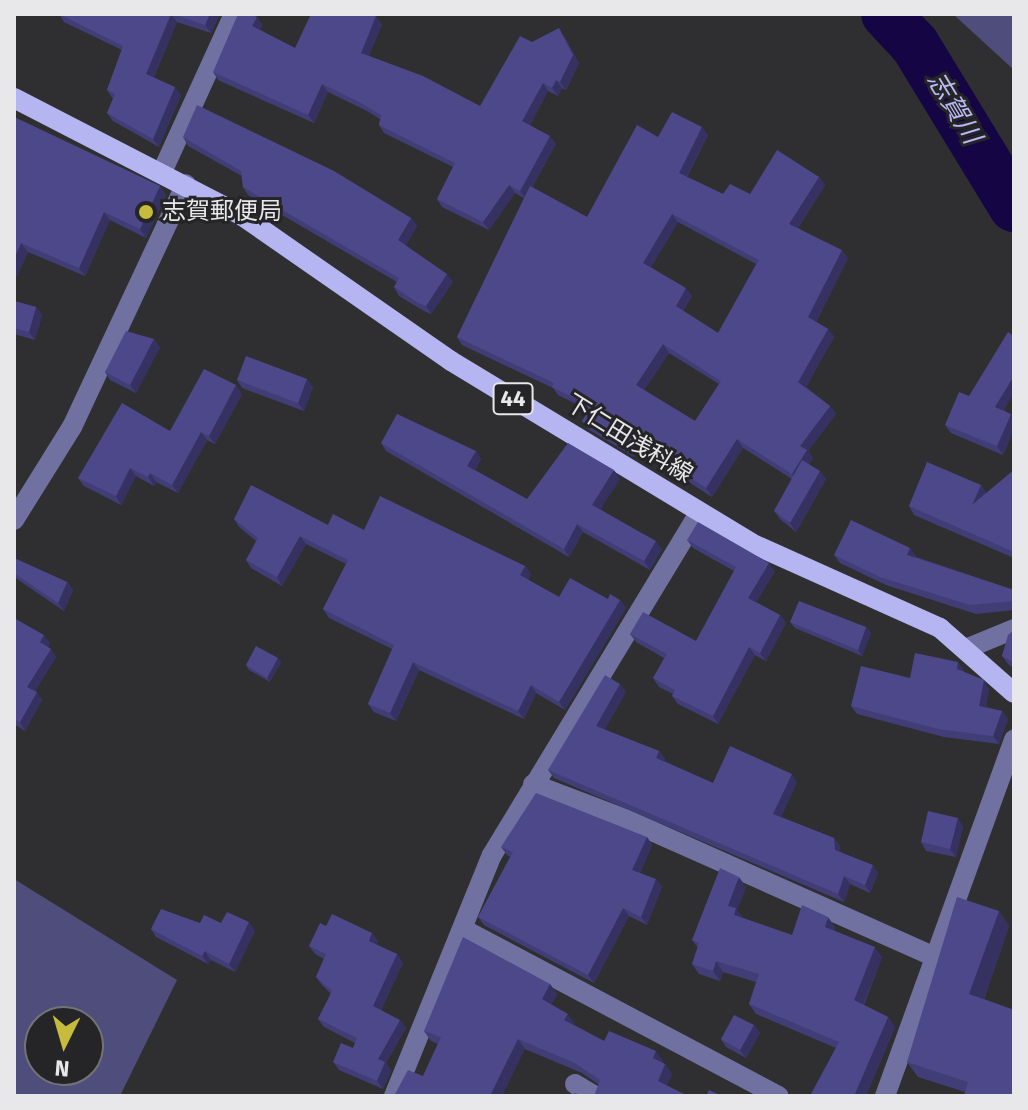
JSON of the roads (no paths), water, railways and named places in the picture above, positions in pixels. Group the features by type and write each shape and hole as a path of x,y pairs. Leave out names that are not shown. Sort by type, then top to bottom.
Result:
{"main road":[{"name":"下仁田浅科線","path":"14,98 241,215 451,361 699,513 809,573 940,628 968,648 1014,693"}],"street":[{"path":"162,172 234,14"},
{"path":"14,520 72,427 186,184"},
{"path":"394,1096 492,855 699,513"},
{"path":"968,648 1014,629"},
{"path":"885,1096 1014,740"},
{"path":"533,784 639,825 935,957"},
{"path":"463,929 779,1096"},
{"path":"575,1084 595,1096"}],"waterway":[{"name":"志賀川","path":"886,14 915,45 1014,207"}],"place":[{"name":"志賀郵便局","path":"146,212"}]}
